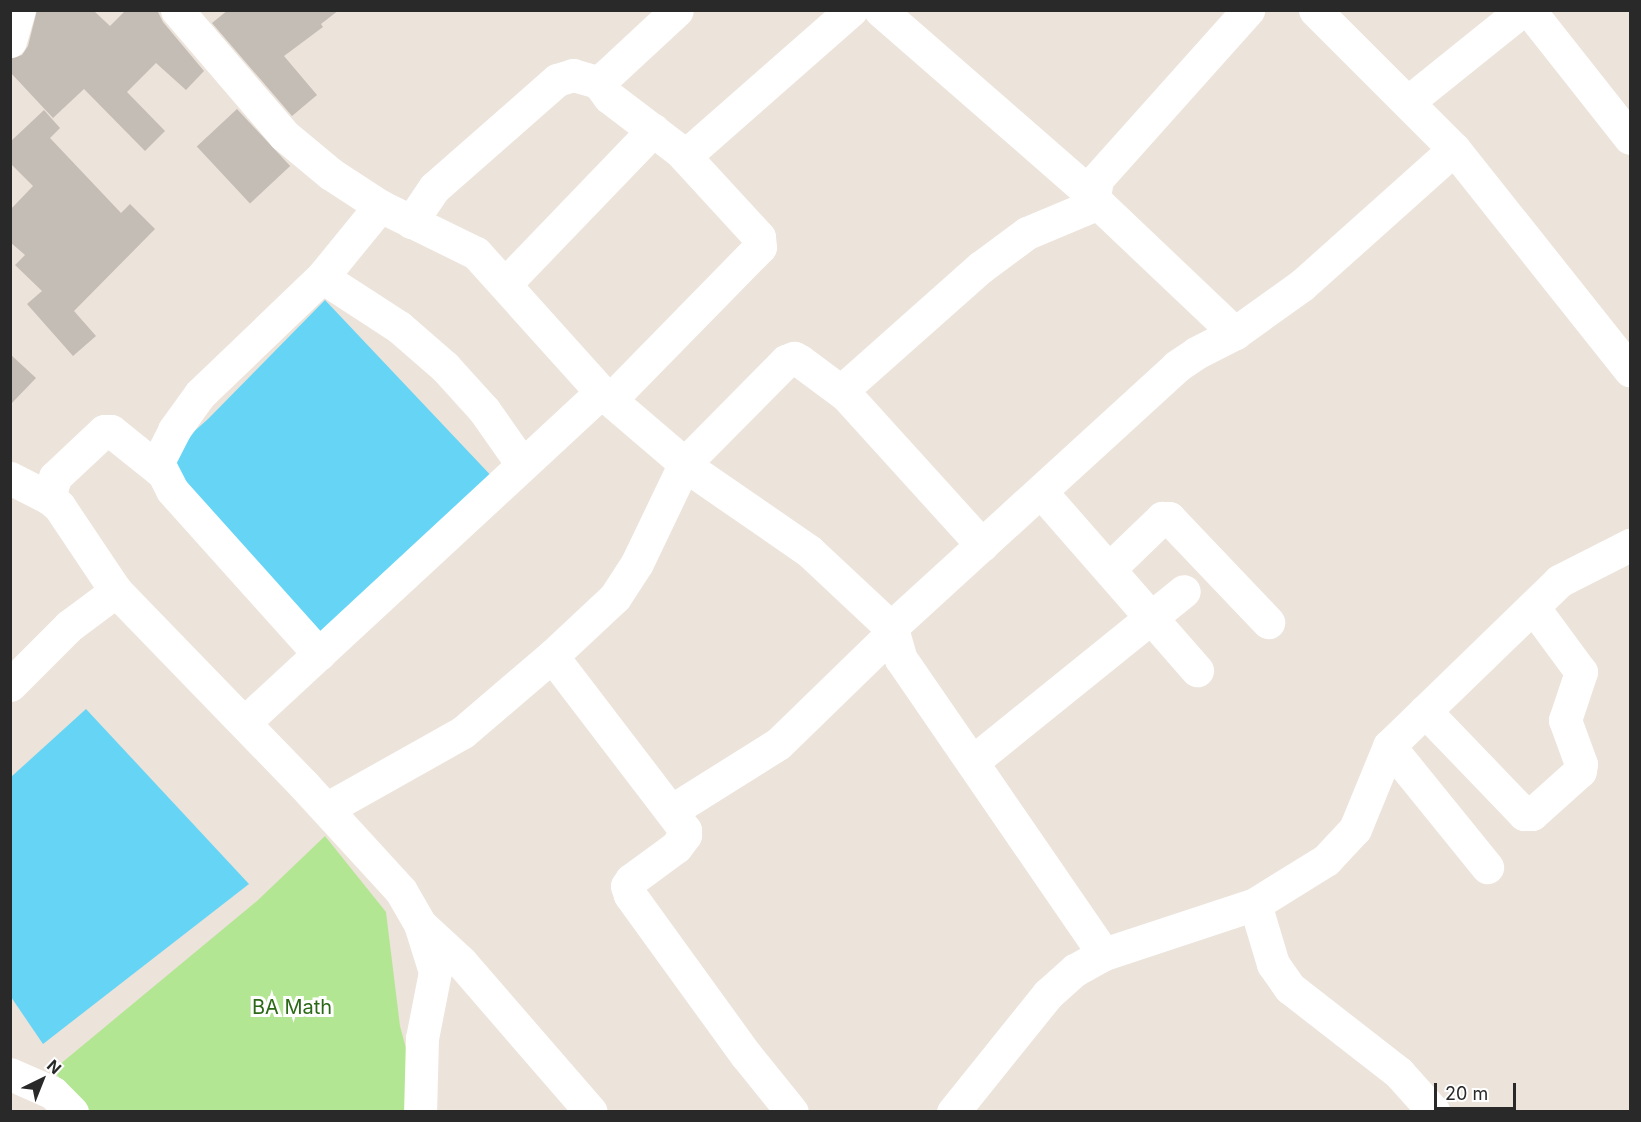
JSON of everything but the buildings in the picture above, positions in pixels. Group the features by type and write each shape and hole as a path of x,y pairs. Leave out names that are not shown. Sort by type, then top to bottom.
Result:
{"street":[{"path":"10,41 19,10"},
{"path":"177,10 284,135 331,174 381,206 476,253 606,396 685,464 809,550 883,623 892,629 901,659 1104,954"},
{"path":"601,83 677,10"},
{"path":"685,156 851,10"},
{"path":"880,10 1101,206 1235,333"},
{"path":"1093,201 1097,179 1248,10"},
{"path":"1316,10 1454,148 1630,370"},
{"path":"1409,101 1522,10"},
{"path":"1529,10 1630,138"},
{"path":"245,722 522,464 606,396 759,251 759,237 685,156 609,97 601,83 573,75 556,80 434,188 411,222"},
{"path":"505,284 653,130"},
{"path":"671,811 778,744 892,629 1187,358 1235,333 1302,285 1454,148"},
{"path":"846,395 849,384 981,267 1027,233 1093,201"},
{"path":"319,654 172,490 158,462 174,430 200,393 322,277 381,206"},
{"path":"322,277 399,327 445,367 483,410 522,464"},
{"path":"326,809 463,732 552,656 621,589 637,563 685,464 790,358 800,361 846,395 982,545"},
{"path":"49,498 55,477 104,431 111,431 161,471"},
{"path":"10,478 49,498 59,506 116,591 245,722 401,891 420,924 435,972 423,1038 420,1112"},
{"path":"1041,492 1197,670"},
{"path":"1109,569 1162,518 1169,518 1268,622"},
{"path":"953,1112 1048,993 1075,970 1104,954 1255,904 1326,860 1355,829 1389,746 1559,581 1630,545"},
{"path":"10,685 69,626 116,591"},
{"path":"972,762 1184,591"},
{"path":"1425,711 1524,814 1532,814 1580,771 1581,764 1566,726 1565,715 1581,672 1533,607"},
{"path":"552,656 682,825 685,835 676,847 632,880 627,886 630,895 762,1077 792,1112"},
{"path":"1389,746 1487,867"},
{"path":"1255,904 1273,964 1290,988 1399,1072 1434,1112"},
{"path":"420,924 461,962 591,1112"},
{"path":"10,1074 53,1093 72,1112"}],"green space":[{"name":"BA Math","path":"325,836 386,912 400,1026 423,1111 87,1111 53,1070 257,901"}],"water":[{"path":"325,300 498,483 324,647 161,461 208,419"},
{"path":"86,709 249,884 43,1044 11,997 11,777"}]}
